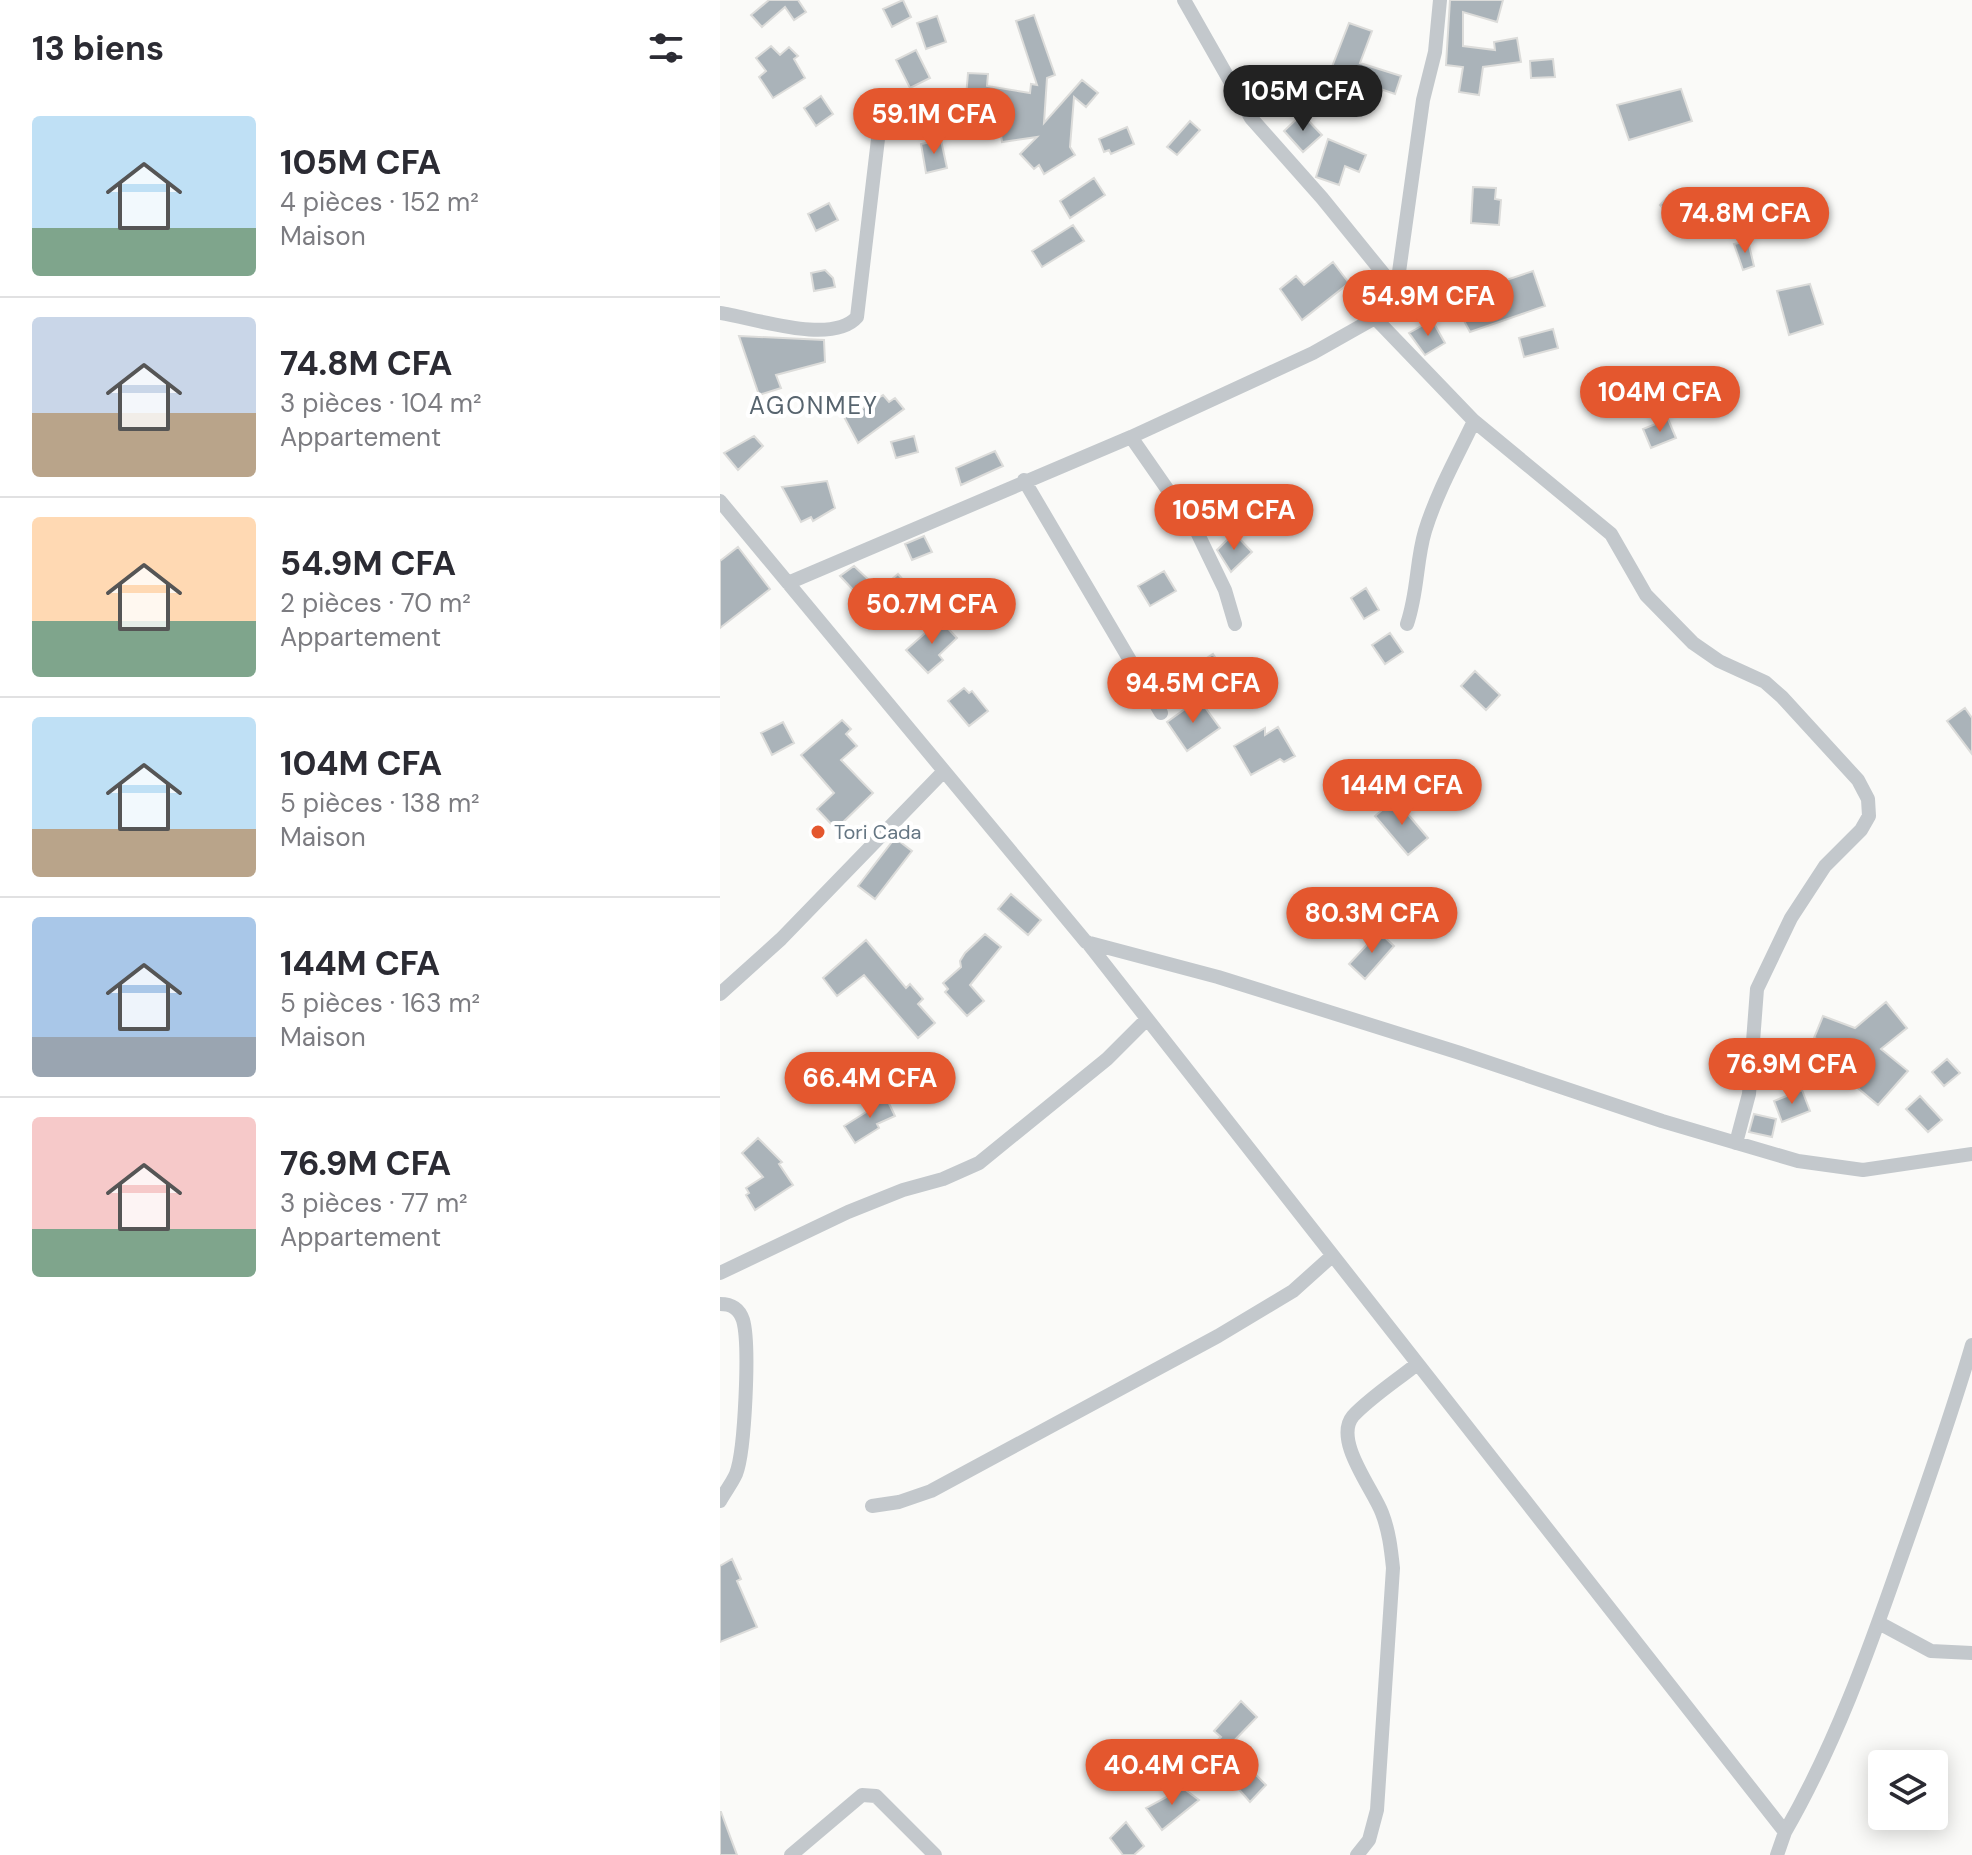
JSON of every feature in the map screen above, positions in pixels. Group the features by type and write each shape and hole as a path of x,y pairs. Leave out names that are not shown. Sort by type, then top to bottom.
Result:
{"street":[{"path":"1184,0 1251,118 1322,198 1395,288"},
{"path":"788,583 1131,437 1313,353 1375,318 1395,288 1423,100 1435,52 1440,0"},
{"path":"720,313 790,330 852,323 857,317 880,122"},
{"path":"1375,318 1474,421 1611,534 1636,582 1693,643 1719,661 1765,682 1782,697 1858,780 1868,799 1869,816 1861,830 1825,866 1799,905 1757,989 1749,1094 1736,1143"},
{"path":"1407,624 1416,600 1424,533 1474,421"},
{"path":"1131,437 1197,532 1225,590 1235,624"},
{"path":"1024,480 1161,713"},
{"path":"722,508 1086,942 1785,1832"},
{"path":"720,994 781,939 944,771"},
{"path":"1086,942 1248,986 1798,1161 1863,1170 1972,1154"},
{"path":"720,1273 848,1212 979,1163 1107,1059 1146,1020"},
{"path":"872,1506 899,1502 931,1491 1218,1336 1293,1291 1332,1256"},
{"path":"720,1304 731,1304 739,1311 745,1341 742,1447 736,1473 720,1500"},
{"path":"1777,1855 1785,1832 1825,1761 1879,1623 1972,1345"},
{"path":"1357,1855 1369,1840 1377,1810 1393,1568 1390,1540 1382,1512 1348,1443 1346,1430 1352,1417 1417,1364"},
{"path":"1879,1623 1931,1651 1972,1653"},
{"path":"791,1855 862,1795 876,1796 935,1855"}],"building":[{"path":"769,0 798,0 806,12 794,20 785,7 762,27 751,15"},
{"path":"903,0 911,17 892,27 883,9"},
{"path":"1450,0 1503,0 1497,22 1463,12 1463,46 1495,50 1494,42 1517,38 1521,62 1483,67 1479,95 1459,92 1463,67 1446,65"},
{"path":"1034,15 1055,75 1047,78 1044,123 1082,80 1098,93 1086,107 1074,97 1070,147 1075,155 1044,174 1039,165 1034,169 1020,154 1037,137 1002,142 998,114 965,109 968,73 988,74 987,86 1030,93 1031,84 1037,85 1016,21"},
{"path":"937,16 946,42 926,49 917,23"},
{"path":"1349,23 1372,31 1360,63 1401,76 1395,94 1330,72"},
{"path":"771,46 780,55 789,47 798,56 794,59 805,78 773,98 759,77 766,71 756,58"},
{"path":"916,50 930,78 910,88 896,60"},
{"path":"1553,59 1555,77 1531,78 1530,61"},
{"path":"916,89 925,115 899,124 890,99"},
{"path":"1681,89 1692,121 1629,140 1617,105"},
{"path":"821,96 833,114 816,126 804,108"},
{"path":"1302,114 1322,135 1303,152 1284,131"},
{"path":"1190,121 1200,130 1177,155 1167,147"},
{"path":"1127,127 1134,144 1111,154 1109,150 1104,152 1099,139"},
{"path":"1328,139 1366,155 1359,172 1345,166 1339,185 1316,177"},
{"path":"941,140 947,168 926,173 921,144"},
{"path":"1094,178 1105,195 1070,218 1060,201"},
{"path":"1473,187 1496,188 1495,199 1501,200 1499,225 1471,223"},
{"path":"1673,191 1693,215 1679,227 1660,205"},
{"path":"829,203 838,220 816,231 808,214"},
{"path":"1073,225 1084,241 1042,267 1032,251"},
{"path":"1748,241 1754,266 1743,270 1734,244"},
{"path":"1333,262 1349,283 1302,320 1280,289 1296,276 1304,285"},
{"path":"825,270 833,278 835,287 814,291 811,273"},
{"path":"1533,271 1545,306 1470,332 1454,302 1471,292"},
{"path":"1810,284 1823,324 1789,335 1777,291"},
{"path":"1432,320 1445,343 1425,355 1409,333"},
{"path":"1553,329 1558,348 1524,357 1519,338"},
{"path":"739,336 824,340 825,362 776,375 781,388 759,395"},
{"path":"883,395 889,402 895,398 904,409 858,443 842,413 856,408 857,412"},
{"path":"1668,419 1676,438 1651,448 1643,429"},
{"path":"754,436 763,446 738,470 724,453"},
{"path":"914,436 918,452 896,458 891,442"},
{"path":"995,451 1003,466 961,485 956,468"},
{"path":"827,481 835,508 813,521 811,517 801,522 782,487"},
{"path":"1195,494 1214,520 1205,526 1187,500"},
{"path":"1234,533 1252,552 1231,572 1217,550"},
{"path":"924,536 932,552 912,560 905,544"},
{"path":"738,547 770,589 720,628 720,561"},
{"path":"854,566 870,581 857,594 840,576"},
{"path":"1164,571 1176,591 1150,606 1138,586"},
{"path":"898,574 910,588 889,606 877,592"},
{"path":"1366,588 1379,610 1364,619 1351,598"},
{"path":"940,620 957,638 939,655 943,660 928,673 906,650"},
{"path":"1390,633 1403,652 1385,664 1372,645"},
{"path":"1213,654 1228,677 1203,694 1187,671"},
{"path":"1475,671 1500,695 1486,710 1461,686"},
{"path":"964,688 969,693 972,691 988,711 969,726 948,701"},
{"path":"1199,699 1220,728 1187,751 1167,722"},
{"path":"1965,708 1972,718 1972,754 1947,721"},
{"path":"842,720 851,729 846,734 857,746 841,760 873,793 836,829 817,809 834,793 801,755"},
{"path":"783,722 794,743 772,755 761,733"},
{"path":"1278,727 1295,756 1284,762 1280,759 1251,775 1234,746 1265,728 1265,735"},
{"path":"1395,799 1428,838 1408,855 1375,816"},
{"path":"895,838 912,851 875,899 858,886"},
{"path":"1011,894 1041,920 1028,935 998,909"},
{"path":"1379,932 1394,946 1365,979 1349,964"},
{"path":"985,934 1001,947 970,985 984,1001 967,1016 945,992 948,989 943,983 961,967 960,961 965,953"},
{"path":"866,940 906,988 910,984 923,999 918,1004 935,1023 918,1038 864,975 837,996 823,978"},
{"path":"1886,1002 1907,1028 1881,1049 1908,1071 1878,1105 1835,1069 1808,1084 1797,1064 1831,1045 1814,1038 1823,1016 1855,1028"},
{"path":"1947,1059 1960,1073 1944,1086 1932,1072"},
{"path":"1802,1090 1810,1111 1782,1122 1774,1101"},
{"path":"885,1095 895,1116 877,1124 879,1128 855,1143 844,1126 871,1109 874,1101"},
{"path":"1920,1096 1942,1120 1928,1132 1906,1109"},
{"path":"1754,1114 1776,1119 1772,1137 1749,1132"},
{"path":"758,1138 782,1162 779,1164 793,1185 755,1210 746,1195 749,1193 746,1188 763,1177 742,1153"},
{"path":"732,1559 741,1579 737,1581 757,1627 720,1642 720,1566"},
{"path":"1241,1701 1257,1717 1228,1747 1266,1785 1250,1802 1221,1769 1206,1782 1192,1762 1221,1737 1214,1731"},
{"path":"1183,1788 1199,1800 1162,1830 1146,1808"},
{"path":"721,1812 737,1855 720,1855"},
{"path":"1126,1822 1144,1846 1134,1855 1123,1855 1110,1838"}],"place":[{"name":"Tori Cada","path":"818,832"}],"district":[{"name":"AGONMEY","path":"814,406"}]}
